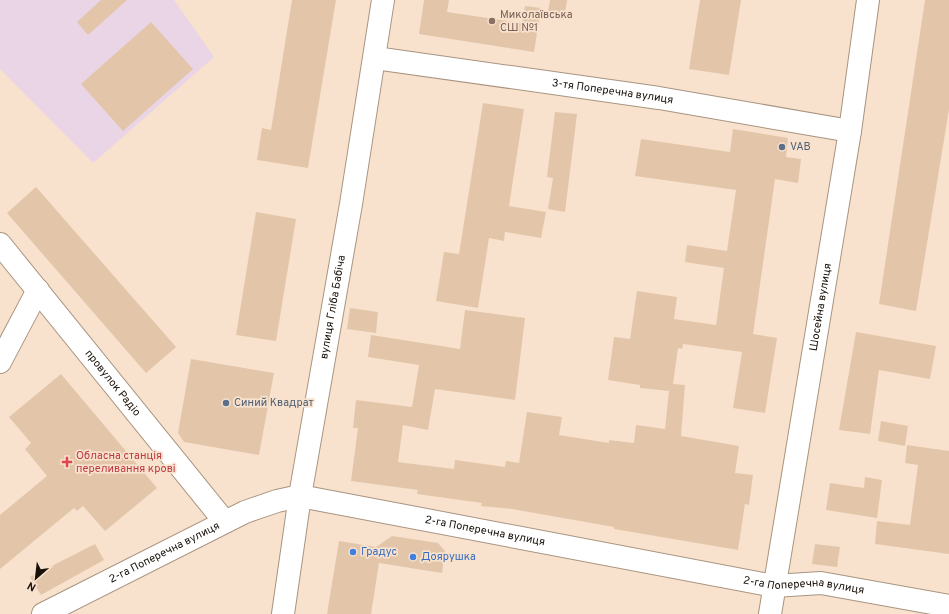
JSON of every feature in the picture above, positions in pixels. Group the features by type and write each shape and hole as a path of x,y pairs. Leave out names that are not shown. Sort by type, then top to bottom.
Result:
{"street":[{"name":"вулиця Гліба Бабіча","path":"284,614 300,496 375,58 383,0"},
{"name":"Шосейна вулиця","path":"770,614 850,131 868,0"},
{"name":"3-тя Поперечна вулиця","path":"375,58 659,98 850,131"},
{"name":"провулок Радіо","path":"0,244 224,522"},
{"path":"0,362 38,290"},
{"name":"2-га Поперечна вулиця","path":"43,614 224,522 255,508 300,496 774,586 821,583 949,606"}],"shaded area":[{"path":"0,0 174,0 214,57 93,163 0,69"}],"building":[{"path":"101,0 127,0 88,35 77,22"},
{"path":"292,0 336,0 308,168 257,160 262,128 271,130"},
{"path":"424,0 449,0 447,12 522,23 525,6 541,8 534,52 419,34"},
{"path":"550,0 567,0 564,20 547,17"},
{"path":"700,0 741,0 729,75 689,69"},
{"path":"925,0 949,0 949,109 916,311 879,304"},
{"path":"151,22 193,69 123,131 81,84"},
{"path":"483,103 524,109 509,206 546,212 541,238 505,232 504,241 489,238 478,308 436,301 444,252 459,254"},
{"path":"555,112 577,114 565,212 548,209 553,178 547,177"},
{"path":"733,129 788,138 786,157 801,159 798,183 775,179 753,334 777,338 765,413 733,408 742,352 683,344 682,349 678,348 673,384 685,385 681,436 739,446 735,473 753,475 749,505 745,504 738,550 614,529 614,527 512,509 481,506 482,503 417,494 418,490 351,481 358,428 353,428 356,400 412,407 419,365 368,357 371,335 460,349 465,310 525,318 515,400 435,389 428,430 403,425 398,462 454,469 455,460 505,467 506,461 519,463 527,412 562,417 559,435 609,443 609,440 634,443 636,425 665,429 669,391 640,388 640,385 608,380 614,337 630,339 637,291 677,297 674,319 716,325 724,268 685,262 687,245 727,251 736,190 635,176 641,139 730,152"},
{"path":"36,187 176,347 146,373 7,213"},
{"path":"256,212 296,219 276,341 236,335"},
{"path":"350,308 378,312 376,333 347,329"},
{"path":"856,332 936,346 930,379 879,370 870,434 839,430"},
{"name":"Синий Квадрат","path":"191,359 274,373 259,455 184,442 178,433"},
{"path":"61,374 157,488 105,531 83,506 77,511 74,508 0,569 0,515 47,476 25,449 31,443 9,417"},
{"path":"881,421 908,426 905,446 878,441"},
{"path":"907,445 949,451 949,554 875,544 877,521 910,525 918,465 905,463"},
{"path":"865,477 882,480 877,518 826,510 830,483 864,488"},
{"path":"392,536 438,543 445,551 442,573 379,563 371,614 327,614 339,541 376,547"},
{"path":"95,544 104,560 41,595 30,577"},
{"path":"815,544 840,547 837,567 812,564"}],"place":[{"name":"Миколаївська СШ №1","path":"492,21"},
{"name":"VAB","path":"782,147"},
{"name":"Синий Квадрат","path":"226,403"},
{"name":"Обласна станція переливання крові","path":"67,462"},
{"name":"Градус","path":"353,552"},
{"name":"Доярушка","path":"413,557"}]}
